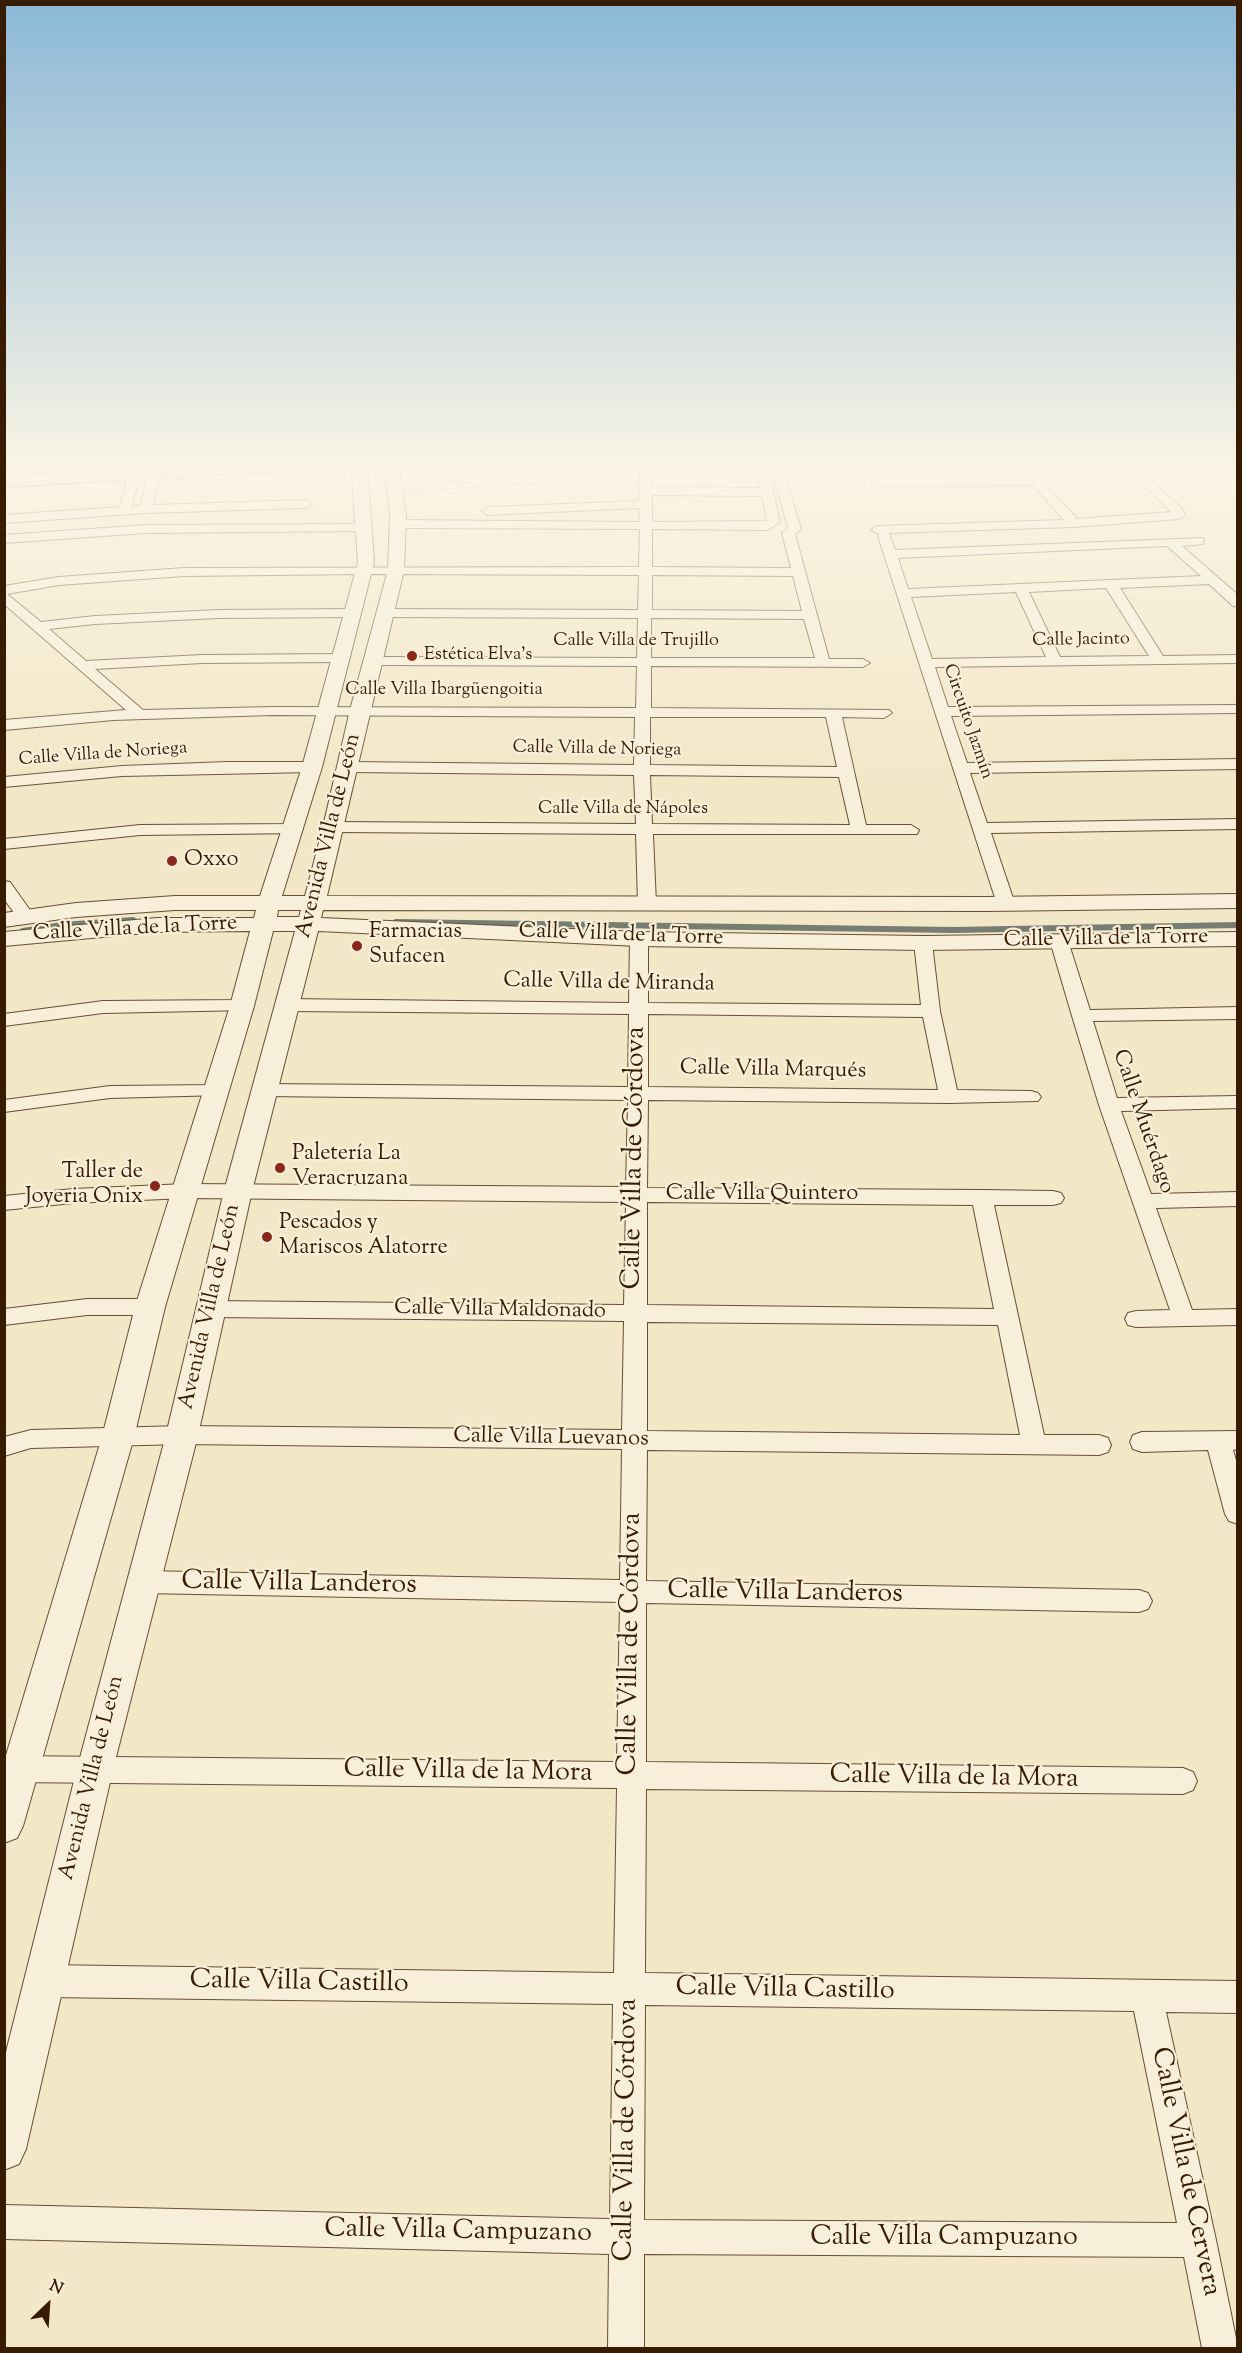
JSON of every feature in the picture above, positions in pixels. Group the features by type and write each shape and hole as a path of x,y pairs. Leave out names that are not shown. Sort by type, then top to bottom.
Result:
{"street":[{"path":"4,590 59,581 159,574"},
{"name":"Avenida Villa de León","path":"4,1826 13,1769 118,1437 150,1307 242,1006 267,914 295,829 363,574"},
{"name":"Avenida Villa de León","path":"4,2149 95,1769 182,1435 238,1191 334,827 360,710 395,574"},
{"path":"645,574 642,770 647,904"},
{"path":"799,574 823,663"},
{"name":"Circuito Jazmín","path":"897,574 1006,904"},
{"path":"1204,574 1238,603"},
{"path":"903,593 1211,580"},
{"path":"1110,585 1159,660"},
{"path":"1021,588 1055,661"},
{"path":"4,597 139,714"},
{"path":"38,626 95,620 218,614 353,613"},
{"path":"385,613 811,615"},
{"path":"83,665 202,659 341,658"},
{"name":"Calle Jacinto","path":"926,663 1238,659"},
{"name":"Calle Villa de Trujillo","path":"373,661 863,663"},
{"path":"942,712 1238,709"},
{"name":"Calle Villa Ibargüengoitia","path":"6,723 139,714 327,710 884,713"},
{"path":"833,713 859,830"},
{"path":"962,768 1238,764"},
{"name":"Calle Villa de Noriega","path":"4,782 122,771 312,767"},
{"name":"Calle Villa de Noriega","path":"348,767 846,772"},
{"path":"982,828 1238,825"},
{"name":"Calle Villa de Nápoles","path":"334,827 911,830"},
{"path":"4,844 140,830 295,829"},
{"path":"4,886 16,918"},
{"name":"Calle Villa de la Torre","path":"4,939 267,914 647,904 1006,904 1238,901"},
{"name":"Calle Villa de la Torre","path":"16,918 76,910 175,903 267,914"},
{"name":"Calle Villa de la Torre","path":"311,914 639,939 923,943 1238,939"},
{"name":"Calle Villa de Córdova","path":"626,2349 639,939"},
{"name":"Calle Muérdago","path":"1059,941 1109,1104 1184,1318"},
{"path":"923,943 931,1011 949,1097"},
{"name":"Calle Villa de Miranda","path":"287,1005 931,1011"},
{"path":"4,1020 103,1006 242,1006"},
{"path":"1081,1016 1238,1013"},
{"name":"Calle Villa Marqués","path":"264,1090 1031,1097"},
{"path":"4,1106 110,1092 215,1091"},
{"path":"1109,1104 1238,1102"},
{"name":"Calle Villa Quintero","path":"4,1203 73,1196 186,1191 1053,1198"},
{"path":"982,1197 1034,1444"},
{"path":"1143,1201 1238,1199"},
{"path":"4,1317 87,1307 150,1307"},
{"name":"Calle Villa Maldonado","path":"210,1309 1006,1317"},
{"path":"1136,1319 1238,1317"},
{"name":"Calle Villa Luevanos","path":"4,1447 31,1439 182,1435 1099,1445"},
{"path":"1142,1442 1228,1441 1238,1514"},
{"name":"Calle Villa Landeros","path":"142,1582 1139,1601"},
{"name":"Calle Villa de la Mora","path":"13,1769 1183,1782"},
{"name":"Calle Villa Castillo","path":"44,1981 1238,1997"},
{"name":"Calle Villa de Cervera","path":"1147,1996 1220,2349"},
{"name":"Calle Villa Campuzano","path":"4,2222 627,2237 1199,2240"}],"waterway":[{"path":"23,931 63,925 133,920"},
{"path":"396,922 953,930 1238,925"}],"place":[{"name":"Estética Elva’s","path":"412,656"},
{"name":"Oxxo","path":"172,861"},
{"name":"Farmacias Sufacen","path":"357,946"},
{"name":"Paletería La Veracruzana","path":"280,1168"},
{"name":"Taller de Joyeria Onix","path":"155,1186"},
{"name":"Pescados y Mariscos Alatorre","path":"267,1237"}]}
